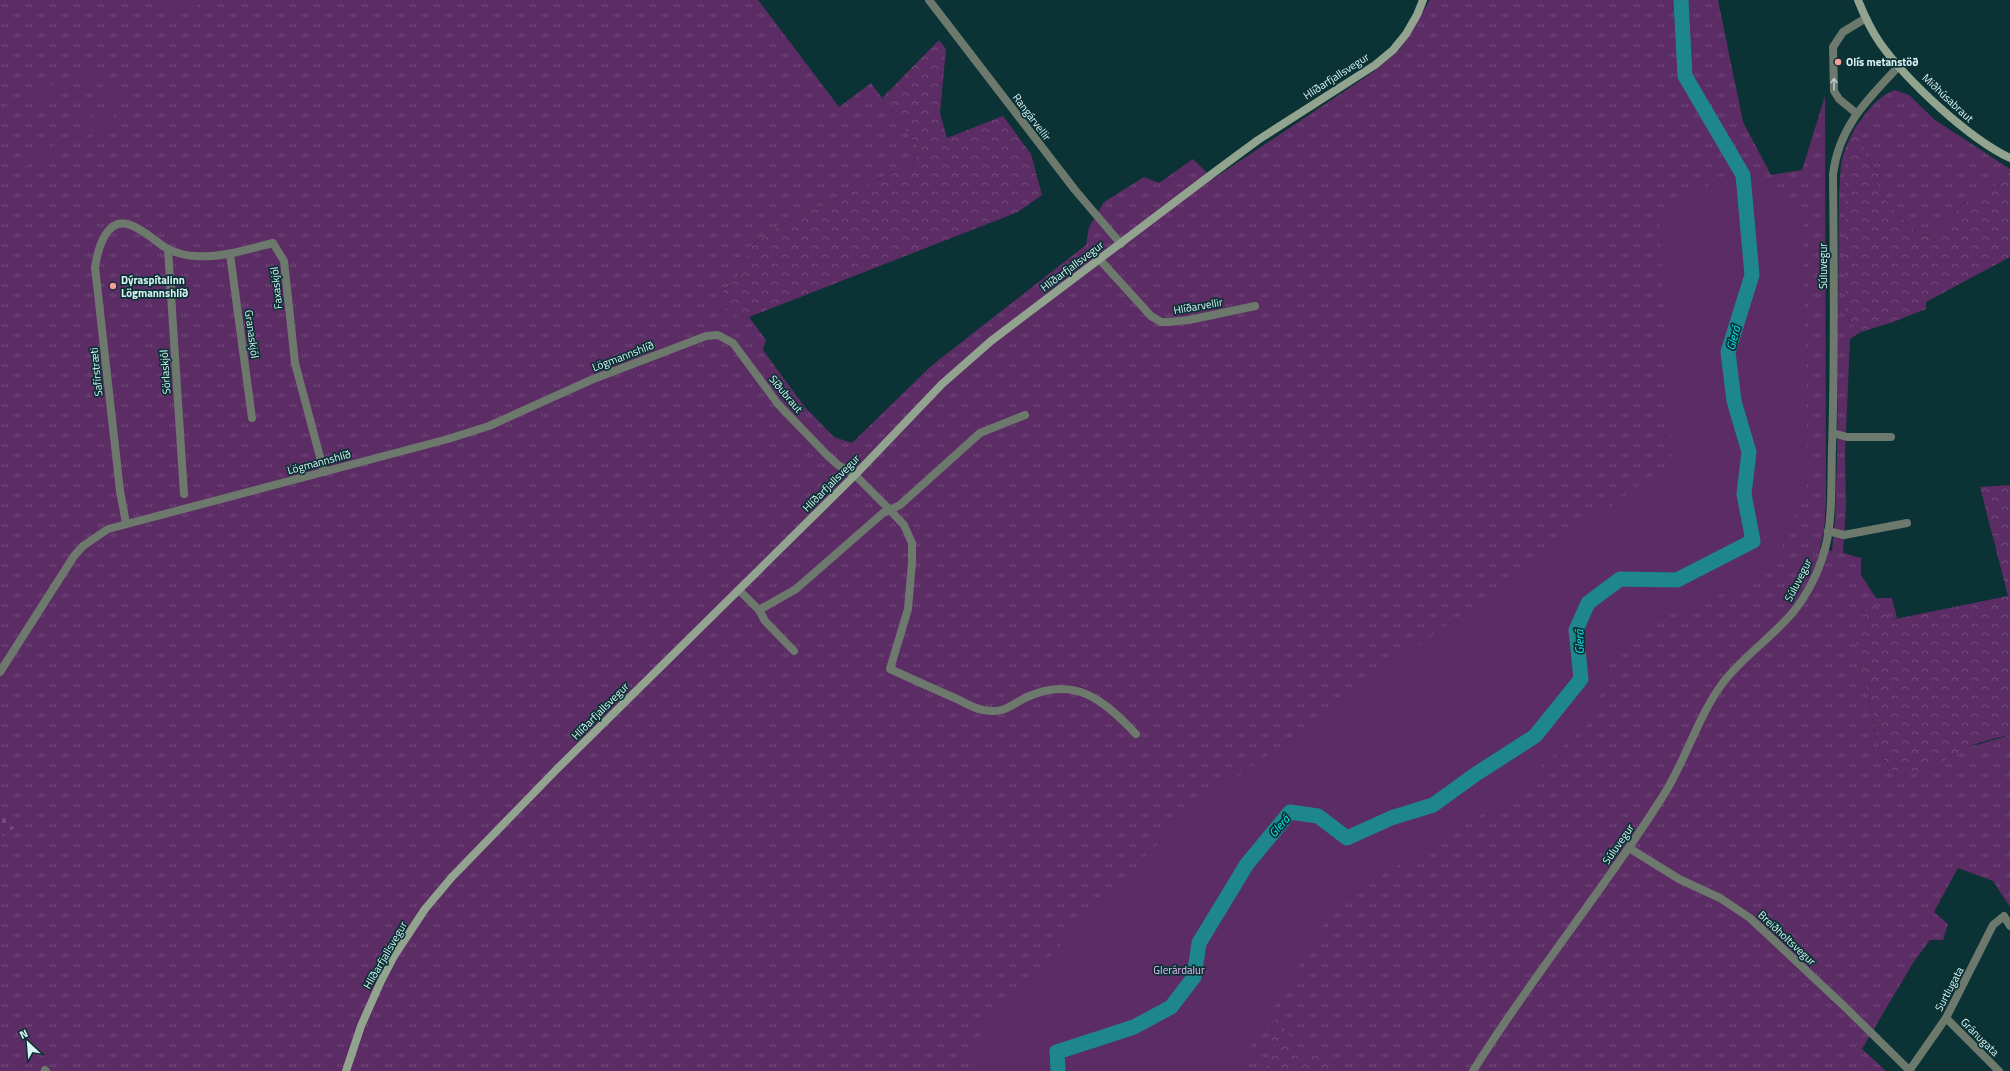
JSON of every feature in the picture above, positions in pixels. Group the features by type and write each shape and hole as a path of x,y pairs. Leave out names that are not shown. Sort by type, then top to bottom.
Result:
{"main road":[{"name":"Hlíðarfjallsvegur","path":"346,1071 361,1026 380,981 394,956 425,909 489,838 855,475 922,405 965,363 991,341 1258,140 1375,65 1393,50 1406,34 1417,15 1423,0"},
{"name":"Miðhúsabraut","path":"1858,0 1880,43 1899,66 1927,95 1969,132 2010,158"}],"street":[{"name":"Rangárvellir","path":"929,0 1075,190 1121,244"},
{"path":"1856,113 1839,99 1834,90 1833,47 1842,32 1866,18"},
{"name":"Súluvegur","path":"1473,1071 1494,1036 1629,848 1665,793 1710,702 1722,683 1736,667 1796,609 1816,574 1826,548 1833,432 1835,156 1842,137 1856,113 1899,66"},
{"name":"Faxaskjól","path":"116,225 125,223 134,226 168,248 195,256 230,254 274,244 284,261 295,363 324,472"},
{"name":"Safírstræti","path":"116,225 106,232 101,241 95,267 120,490 126,523"},
{"name":"Sörlaskjól","path":"168,248 184,494"},
{"name":"Granaskjól","path":"230,254 252,418"},
{"name":"Hlíðarvellir","path":"1100,260 1151,316 1161,322 1189,320 1255,306"},
{"name":"Síðubraut","path":"701,338 718,335 733,343 778,404 838,465 855,475 904,525 912,543 908,609 890,669 986,711 1005,709 1029,696 1049,691 1066,690 1084,694 1108,706 1136,734"},
{"name":"Lögmannshlíð","path":"0,672 74,556 95,536 108,529 448,439 489,426 591,380 701,338"},
{"path":"760,610 796,589 883,513 900,504 980,433 1025,414"},
{"path":"1833,432 1847,437 1891,437"},
{"path":"1828,531 1844,535 1907,523"},
{"path":"739,590 760,610 765,621 794,651"},
{"name":"Breiðholtsvegur","path":"1629,848 1679,879 1720,898 1750,918 1845,1007 1909,1071"},
{"name":"Surtlugata","path":"1909,1071 1946,1018 1965,982 1988,932 1993,925 2004,916 2010,926"},
{"name":"Gránugata","path":"1946,1018 2000,1071"}],"green space":[{"path":"0,0 758,0 839,107 871,83 919,148 911,171 895,171 776,228 750,247 736,280 724,290 739,316 749,317 766,340 763,350 804,406 834,437 852,443 931,366 1086,245 1089,227 1104,202 1144,177 1159,183 1193,159 1213,179 1373,72 1399,50 1430,0 1718,0 1743,122 1771,175 1802,170 1825,96 1826,501 1824,532 1820,548 1832,551 1835,520 1837,456 1839,196 1841,164 1845,149 1845,312 1851,323 1861,332 1850,339 1845,453 1846,505 1843,553 1861,558 1861,575 1876,598 1892,598 1897,618 1890,620 1862,608 1869,628 1856,656 1868,695 1882,757 1896,775 1925,771 1966,748 2010,735 2010,907 1993,881 1958,868 1934,912 1948,924 1943,940 1930,940 1913,963 1862,1049 1886,1071 0,1071"},
{"path":"153,0 166,0 178,4 188,3 194,0 204,0 198,6 186,11 166,7"},
{"path":"939,40 946,49 940,113 947,138 1003,116 1031,154 1042,195 1018,212 749,317 739,317 720,306 724,290 736,280 750,247 776,228 895,171 911,171 919,148 882,98"},
{"path":"83,71 95,72 104,77 112,84 118,101 116,111 111,120 102,128 8,175 0,176 0,168 6,168 79,134 83,128 86,115 85,108 79,97 70,93 59,92 46,95 0,118 0,109","holes":["91,79 96,81 108,92 111,97 111,103 108,114 90,128 91,114 88,103 80,94 68,87 81,80"]},
{"path":"1895,90 1909,95 1935,120 2010,169 2010,175 2001,174 1994,188 1962,204 1936,235 1920,236 1889,205 1876,182 1880,176 1865,155 1861,129 1855,128 1877,101"},
{"path":"1855,128 1861,128 1865,155 1880,176 1877,183 1889,205 1920,236 1936,235 1962,204 1994,188 2001,174 2010,175 2010,257 1926,302 1926,309 1893,322 1861,332 1851,323 1845,312 1845,149"},
{"name":"Glerárdalur","path":"1726,174 1775,187 1803,222 1808,483 1782,547 1742,586 1641,625 1615,650 1593,719 1504,801 1337,902 1236,1071 967,1071 984,1025 1189,812 1672,462 1659,217"},
{"path":"2010,485 2010,735 1987,740 1970,747 1932,768 1916,774 1896,775 1882,757 1868,695 1856,656 1856,639 1869,628 1862,608 1870,603 1884,608 1890,620 2008,596 1980,487"},
{"path":"0,808 15,827 0,838"},
{"path":"1277,1018 1300,1051 1316,1050 1337,1060 1334,1071 1264,1071 1276,1049 1266,1027"}],"waterway":[{"name":"Glerá","path":"1058,1071 1057,1052 1134,1027 1171,1007 1194,977 1199,943 1247,864 1290,812 1318,816 1347,838 1391,818 1433,805 1476,774 1535,736 1581,679 1576,630 1588,603 1620,579 1677,580 1753,541 1744,494 1749,452 1734,401 1728,352 1752,275 1743,175 1685,76 1681,0"}],"place":[{"name":"Olís metanstöð","path":"1838,62"},
{"name":"Dýraspítalinn Lögmannshlíð","path":"113,286"}]}
